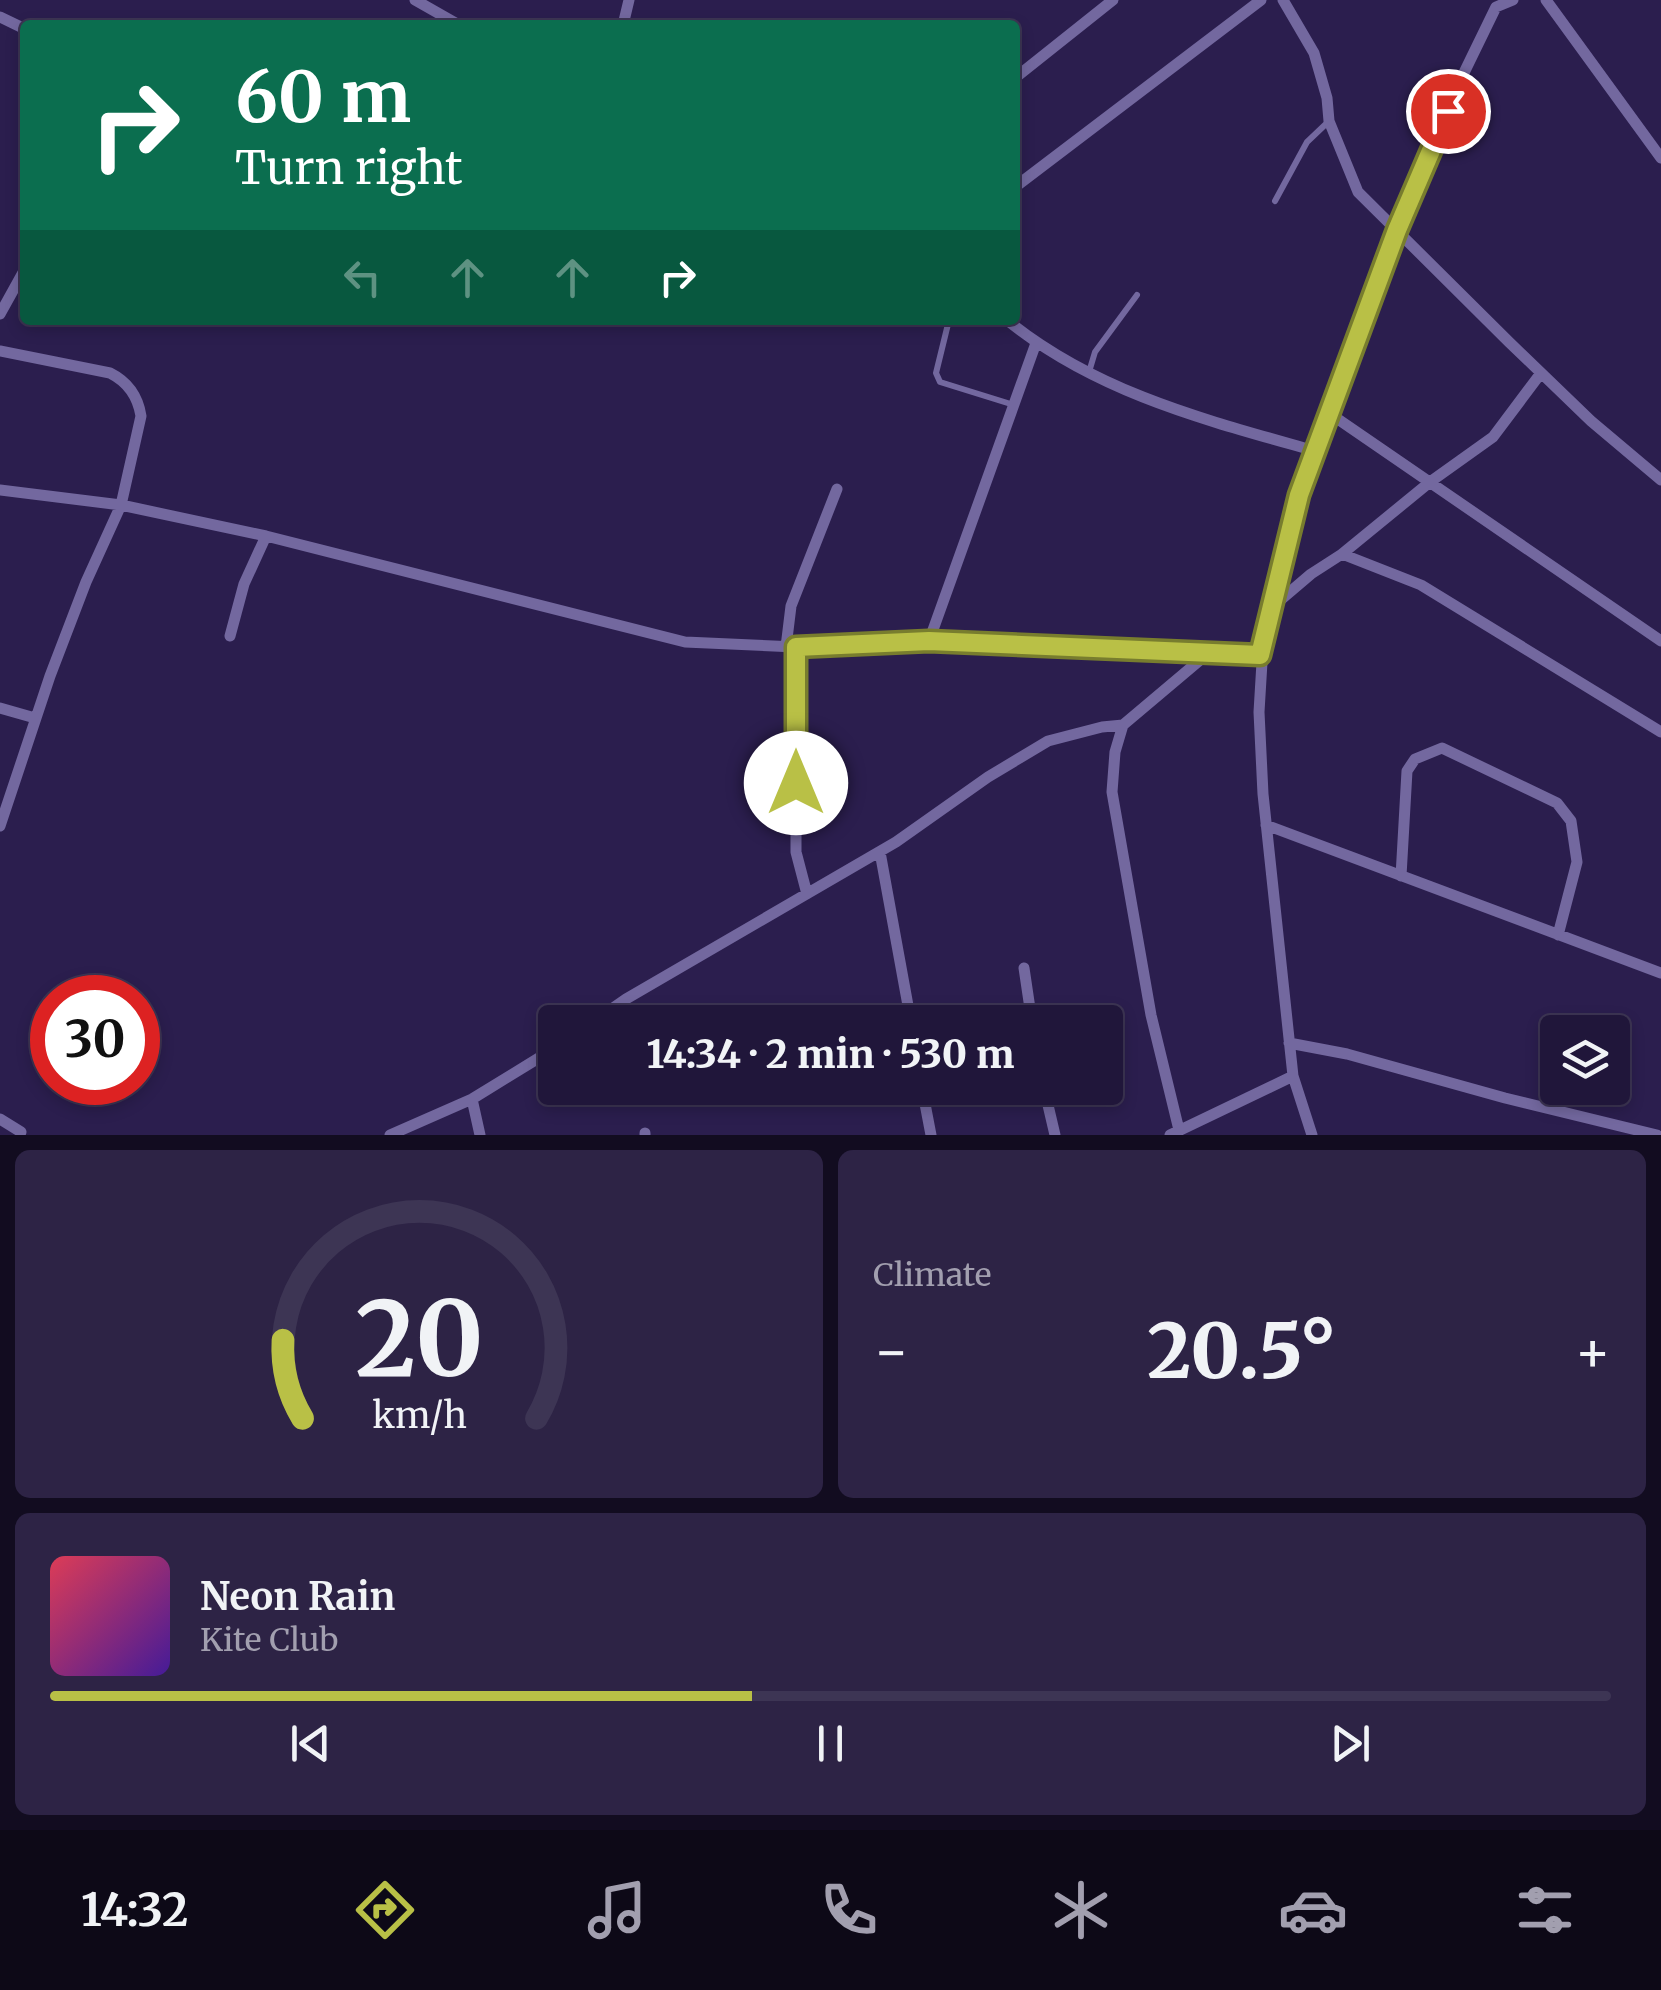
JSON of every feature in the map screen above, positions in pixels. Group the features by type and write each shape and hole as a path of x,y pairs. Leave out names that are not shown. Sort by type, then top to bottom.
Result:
{"street":[{"path":"415,0 450,20"},
{"path":"1020,74 1112,0"},
{"path":"1020,183 1262,0"},
{"path":"1282,0 1314,54 1329,120 1358,192 1541,372 1661,480"},
{"path":"1313,1135 1293,1076 1289,1043 1260,757 1260,655 1299,495 1397,230 1496,3 1512,0"},
{"path":"1546,0 1661,158"},
{"path":"0,314 20,278"},
{"path":"1013,325 1036,343 1089,373 1191,417 1315,450"},
{"path":"929,641 1036,343"},
{"path":"0,350 110,373 132,391 141,416 121,505 86,582 0,826"},
{"path":"1270,610 1430,482 1493,437 1541,372"},
{"path":"1330,414 1661,641"},
{"path":"0,490 121,505 266,536 685,642 791,647 929,641 1260,655"},
{"path":"807,894 796,852 790,606 837,490"},
{"path":"230,636 244,584 266,536"},
{"path":"1342,554 1422,586 1661,732"},
{"path":"1206,655 1124,725 1115,752 1112,792 1175,1132 1293,1076"},
{"path":"0,708 35,718"},
{"path":"621,1005 880,852 988,777 1048,742 1124,725"},
{"path":"1401,876 1407,772 1415,760 1442,748 1557,803 1572,821 1578,862 1558,935"},
{"path":"1266,825 1661,973"},
{"path":"880,852 907,1005"},
{"path":"1024,968 1029,1005"},
{"path":"1289,1043 1348,1054 1656,1135"},
{"path":"390,1135 472,1099 538,1058"},
{"path":"472,1099 480,1135"},
{"path":"925,1105 931,1135"},
{"path":"1048,1105 1055,1135"},
{"path":"0,1119 21,1132"}],"lane":[{"path":"1275,201 1307,142 1329,120"},
{"path":"1089,373 1095,352 1137,295"},
{"path":"948,325 936,372 940,382 1014,405"}],"route":[{"path":"796,783 796,647 929,641 1260,655 1299,495 1397,230 1448,111"}]}
